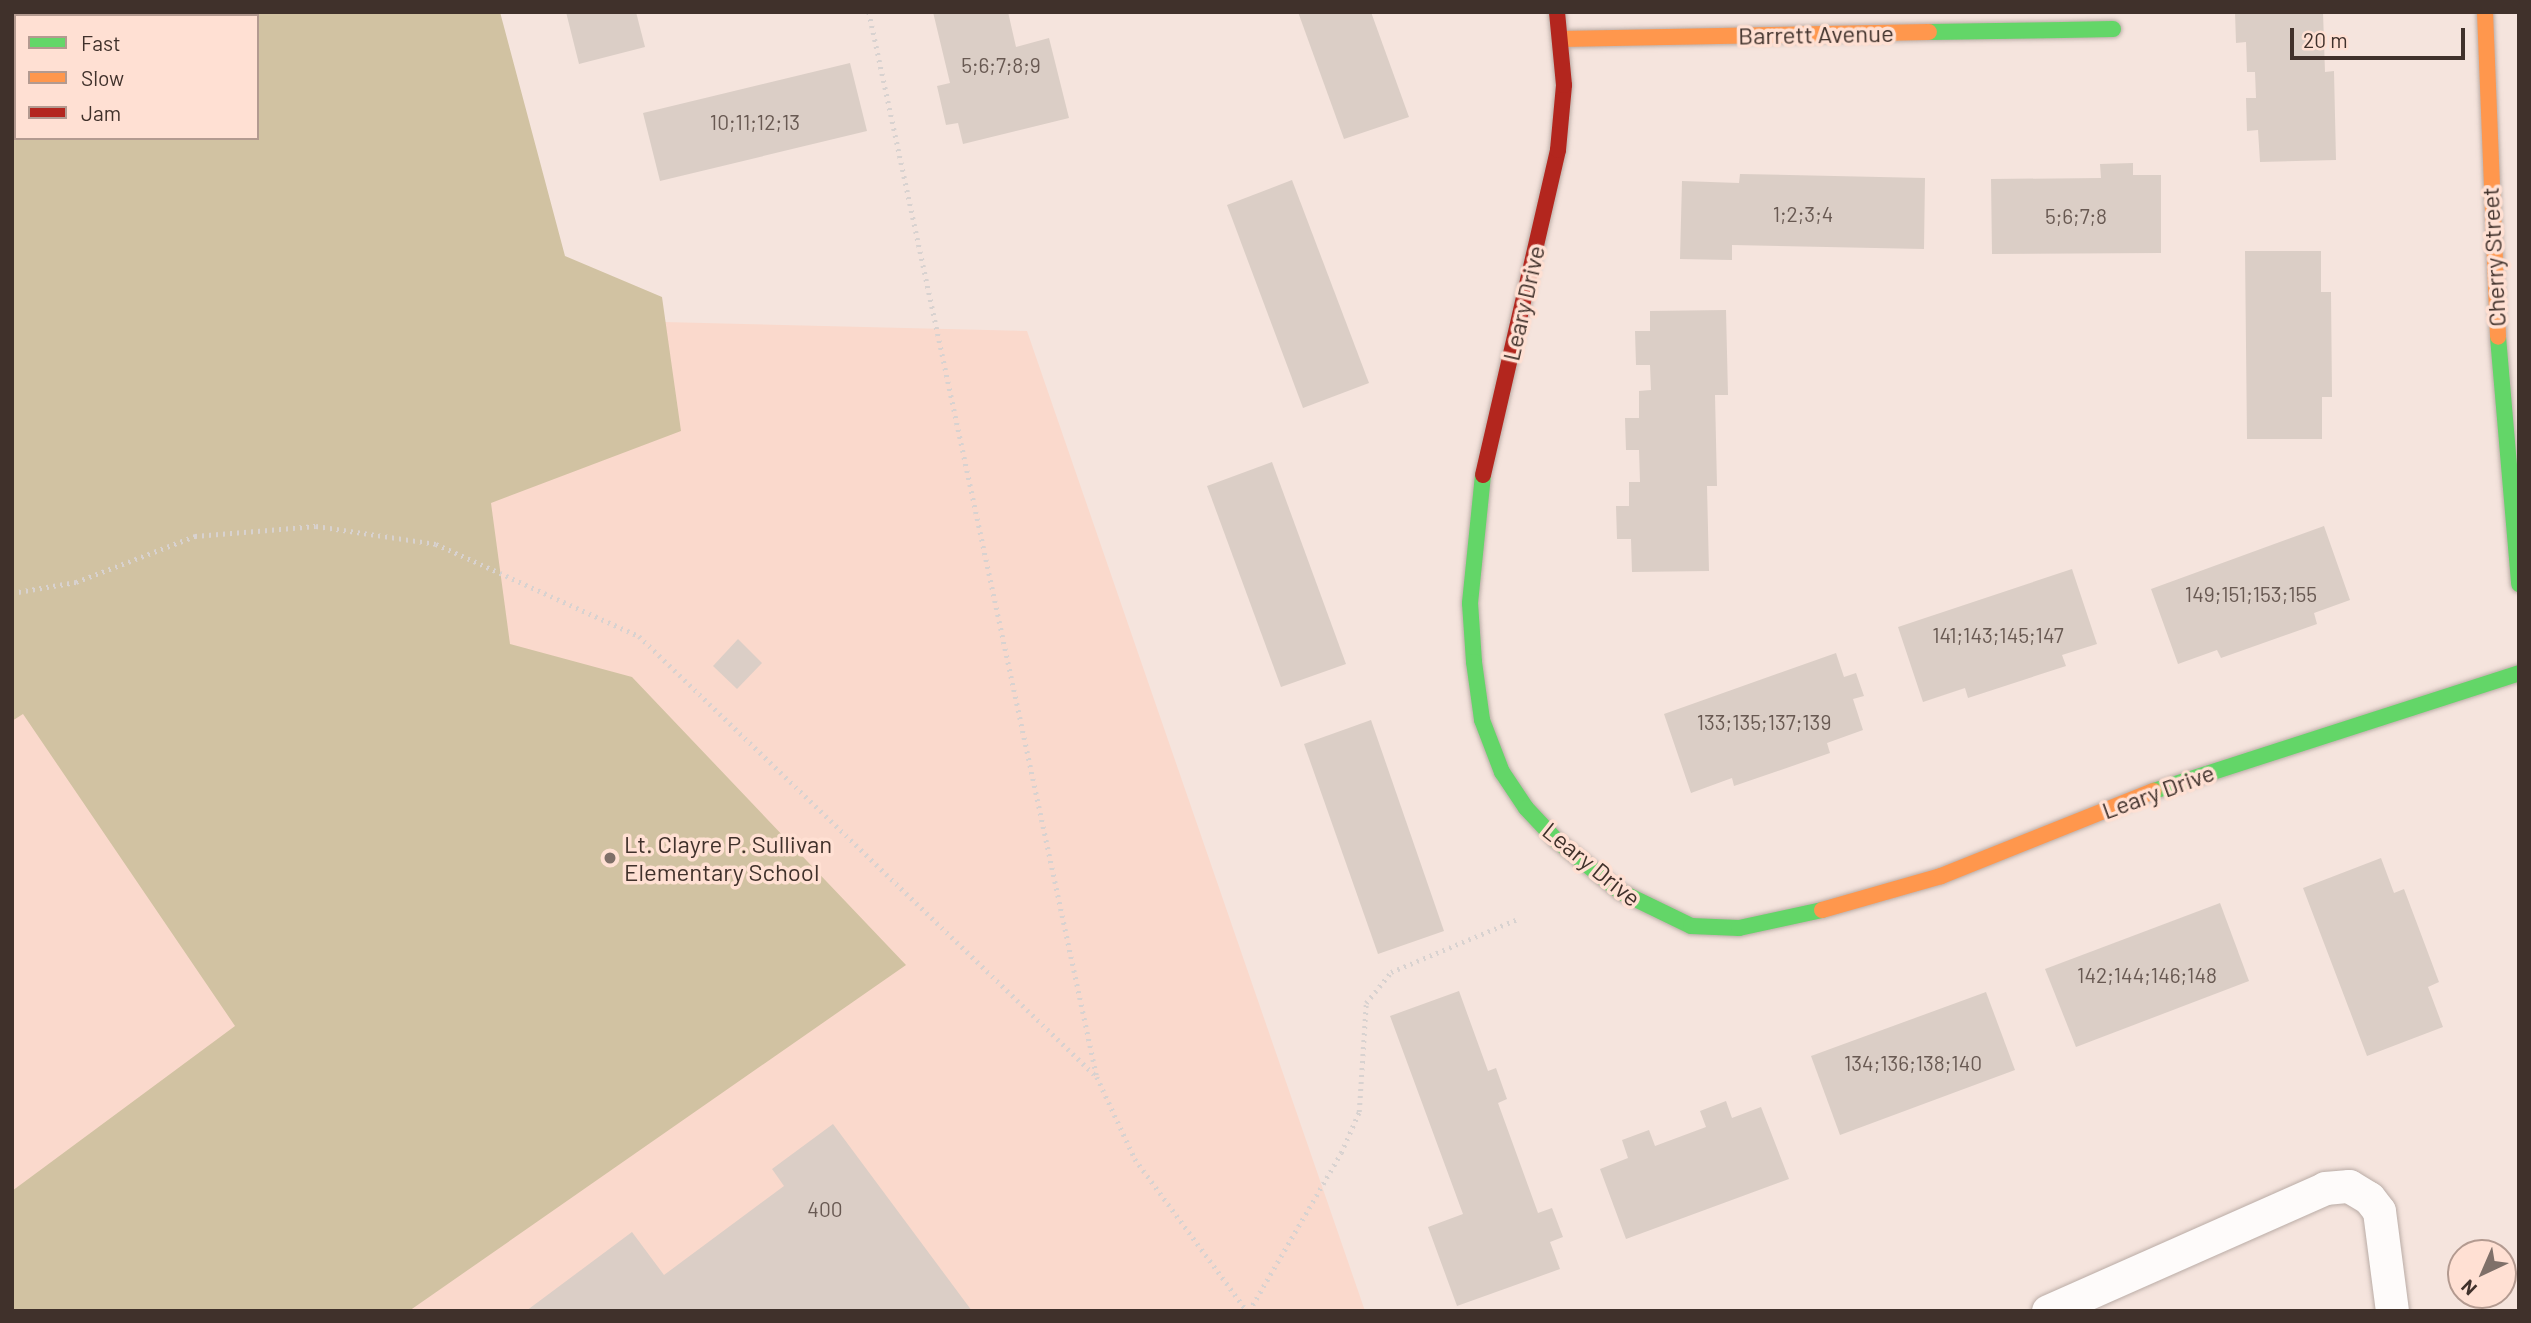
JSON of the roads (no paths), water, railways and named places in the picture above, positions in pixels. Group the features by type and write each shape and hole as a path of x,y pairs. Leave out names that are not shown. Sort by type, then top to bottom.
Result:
{"street":[{"name":"Leary Drive","path":"1557,12 1564,85 1558,150 1479,494 1471,603 1474,662 1482,720 1502,772 1526,808 1556,840 1621,892 1691,926 1739,928 1840,906 1941,876 2138,796 2519,673"},
{"name":"Cherry Street","path":"2485,12 2498,343 2519,584"},
{"name":"Barrett Avenue","path":"1561,39 2113,29"}],"lane":[{"path":"2048,1311 2325,1188 2349,1186 2369,1198 2379,1211 2392,1311"}],"place":[{"name":"Lt. Clayre P. Sullivan Elementary School","path":"610,858"}]}
